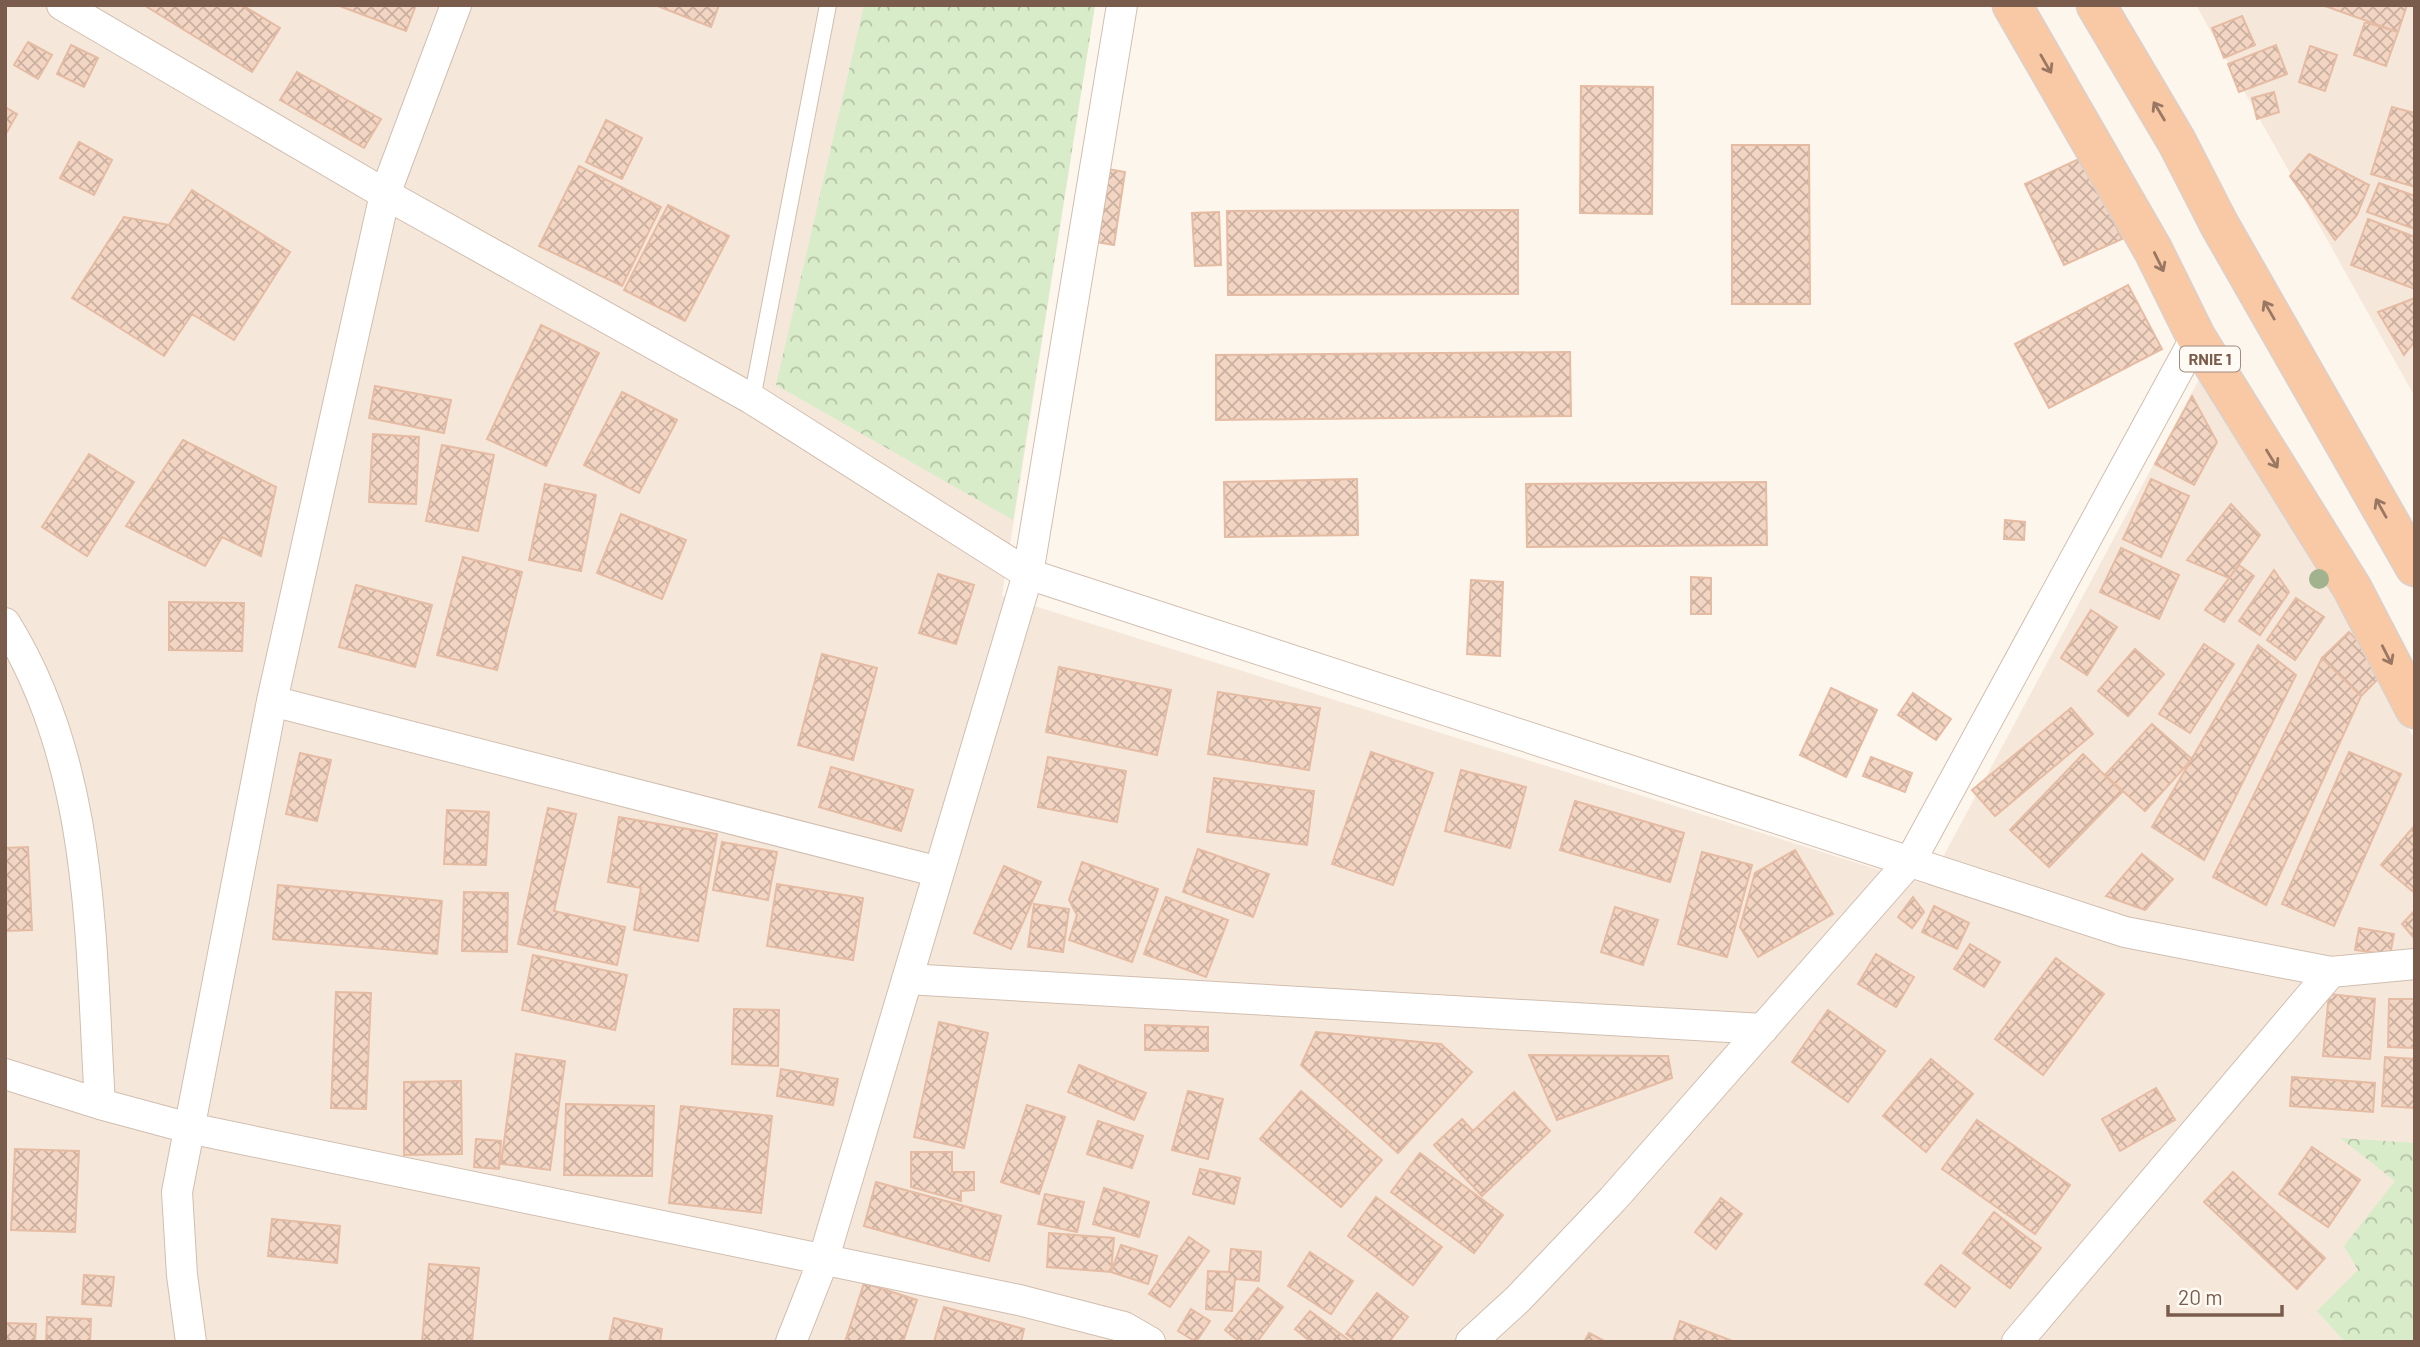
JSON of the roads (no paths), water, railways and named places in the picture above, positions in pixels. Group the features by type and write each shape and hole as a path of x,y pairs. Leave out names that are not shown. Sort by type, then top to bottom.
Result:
{"highway":[{"name":"RNIE 1","path":"2012,5 2153,250 2196,337 2352,588 2415,709"},
{"path":"2096,5 2177,142 2219,224 2415,568"}],"street":[{"path":"62,5 385,194 752,399 1028,574 2125,932 2331,972 2415,964"},
{"path":"191,1342 182,1275 177,1192 272,701 385,194 456,5"},
{"path":"792,1342 823,1261 1028,574 1122,5"},
{"path":"1471,1342 1518,1299 1613,1199 1911,860 2196,337"},
{"path":"5,624 23,652 50,715 69,777 85,868 100,1104"},
{"path":"272,701 939,872"},
{"path":"2017,1342 2331,972"},
{"path":"907,979 1763,1029"},
{"path":"5,1074 189,1128 1019,1300 1124,1327 1150,1342"}],"lane":[{"path":"752,399 828,5"}]}
